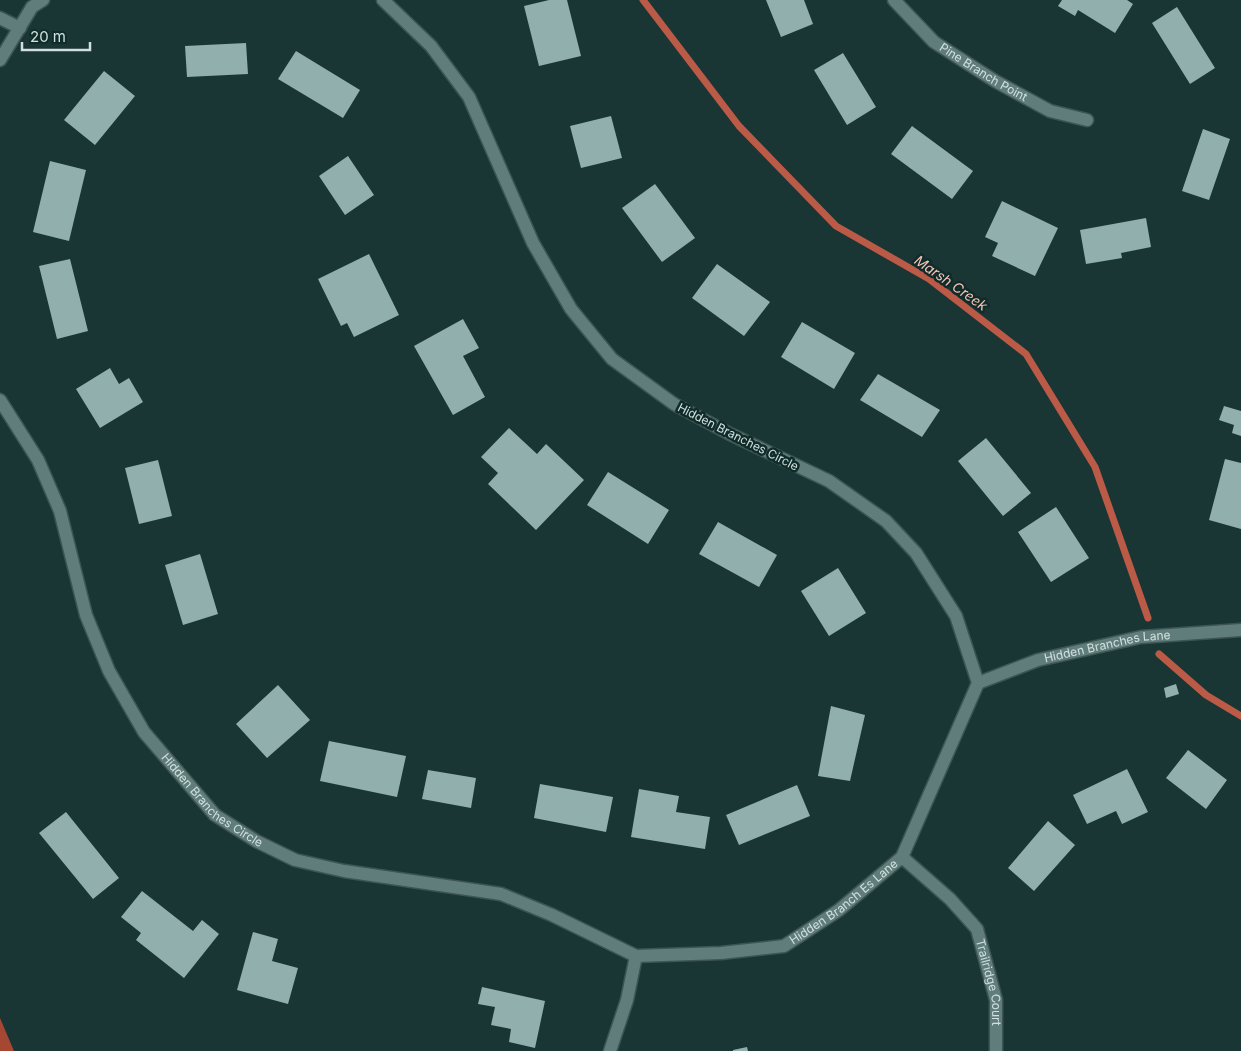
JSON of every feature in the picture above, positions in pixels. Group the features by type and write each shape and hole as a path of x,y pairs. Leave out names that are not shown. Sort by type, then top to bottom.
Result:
{"street":[{"path":"0,60 32,7 43,0"},
{"name":"Hidden Branches Circle","path":"383,0 431,46 468,97 533,243 571,310 612,359 674,404 730,434 828,481 886,521 916,553 956,616 978,684"},
{"name":"Pine Branch Point","path":"894,0 934,42 995,81 1050,111 1087,120"},
{"path":"0,18 20,28"},
{"name":"Hidden Branches Circle","path":"0,400 38,460 60,511 86,616 110,672 144,732 215,815 256,841 295,860 344,871 501,894 552,915 636,956"},
{"name":"Hidden Branches Lane","path":"978,684 1038,660 1141,637 1241,630"},
{"path":"902,857 978,684"},
{"name":"Hidden Branch Es Lane","path":"636,956 720,953 784,946 839,910 902,857"},
{"name":"Trailridge Court","path":"902,857 950,899 977,929 996,1000 996,1051"},
{"path":"610,1051 626,1000 636,956"}],"shaded area":[{"path":"0,1018 14,1051 0,1051"}],"building":[{"path":"549,0 567,0 581,56 539,66 524,6"},
{"path":"766,0 804,0 813,24 781,37"},
{"path":"1062,0 1127,0 1133,4 1115,33 1078,10 1075,16 1058,6"},
{"path":"1177,7 1215,68 1190,84 1152,23"},
{"path":"246,43 248,74 187,77 185,46"},
{"path":"296,51 360,90 343,118 278,79"},
{"path":"843,53 876,107 847,125 814,70"},
{"path":"104,71 135,96 95,145 64,120"},
{"path":"611,116 622,158 581,168 570,126"},
{"path":"912,126 973,171 952,199 891,154"},
{"path":"1203,129 1230,139 1209,200 1182,191"},
{"path":"348,156 374,195 345,215 319,176"},
{"path":"50,161 86,170 69,241 33,232"},
{"path":"655,184 695,238 662,262 622,208"},
{"path":"1002,201 1058,228 1035,276 992,256 998,243 985,237"},
{"path":"1146,218 1151,247 1121,253 1122,258 1086,264 1080,230"},
{"path":"369,254 399,315 354,337 347,323 341,326 318,279"},
{"path":"70,259 88,331 57,339 39,266"},
{"path":"717,264 770,302 744,336 692,298"},
{"path":"463,319 479,348 463,356 485,397 453,415 414,346"},
{"path":"802,322 855,353 834,389 781,357"},
{"path":"110,368 119,384 129,378 143,402 100,428 76,389"},
{"path":"878,374 940,410 922,437 860,400"},
{"path":"1224,406 1241,411 1241,436 1232,433 1234,425 1219,420"},
{"path":"509,428 537,454 546,444 584,480 536,530 488,484 498,473 481,457"},
{"path":"986,438 1031,493 1003,516 958,461"},
{"path":"1225,459 1241,463 1241,529 1209,520"},
{"path":"158,460 172,516 139,524 125,468"},
{"path":"608,472 669,510 648,544 587,505"},
{"path":"1056,507 1089,558 1051,582 1018,532"},
{"path":"718,522 777,555 759,587 699,554"},
{"path":"200,554 218,614 183,625 165,565"},
{"path":"838,568 866,613 829,636 801,591"},
{"path":"1176,684 1179,694 1166,698 1164,688"},
{"path":"278,685 310,720 267,758 236,724"},
{"path":"831,706 865,715 850,781 818,776"},
{"path":"329,741 406,756 397,797 320,781"},
{"path":"1188,750 1227,780 1206,809 1166,778"},
{"path":"1127,769 1148,812 1122,824 1116,811 1087,824 1073,795"},
{"path":"428,770 476,778 471,808 422,799"},
{"path":"540,784 613,797 606,832 534,818"},
{"path":"797,785 810,816 739,845 726,815"},
{"path":"639,789 679,796 676,812 710,817 705,849 631,837"},
{"path":"66,812 119,878 93,899 39,833"},
{"path":"1048,821 1075,845 1034,891 1008,868"},
{"path":"142,891 193,931 202,920 219,934 184,978 136,940 141,933 121,917"},
{"path":"253,932 278,939 272,961 298,968 288,1004 237,990"},
{"path":"482,987 545,1001 535,1048 509,1042 511,1029 491,1025 495,1007 478,1004"},
{"path":"747,1047 748,1051 733,1051 733,1050"}],"waterway":[{"name":"Marsh Creek","path":"643,0 739,126 836,226 929,279 1026,354 1095,467 1148,618"},
{"name":"Marsh Creek","path":"1159,654 1206,695 1241,716"}]}
